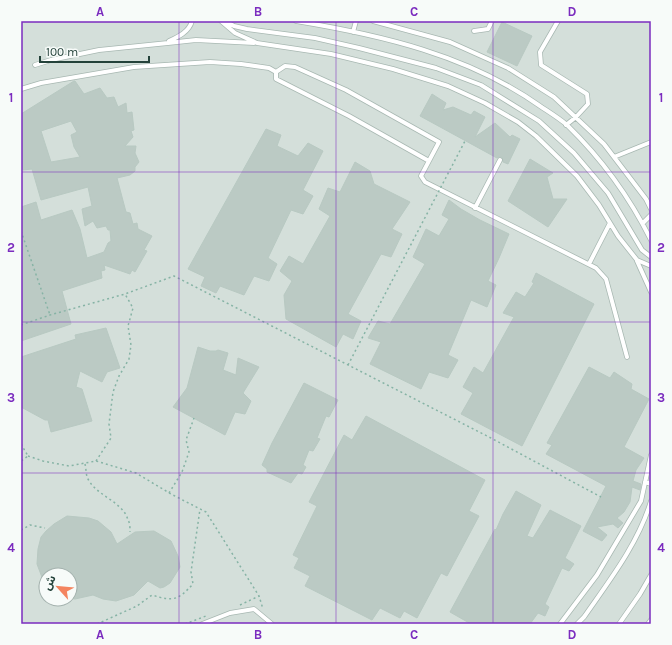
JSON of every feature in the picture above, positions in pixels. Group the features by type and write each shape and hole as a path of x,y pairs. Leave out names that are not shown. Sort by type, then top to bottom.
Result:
{"lane":[{"path":"166,43 182,34 192,21"},
{"path":"221,21 235,33 257,43"},
{"path":"225,21 234,26 247,29 315,38 359,48 436,68 481,85 539,121 574,153 608,193 642,250 651,257"},
{"path":"296,21 400,42 469,66 520,92 566,124 605,166 643,222 651,240"},
{"path":"353,32 356,21"},
{"path":"373,21 450,42 508,68 554,97 604,144 646,199 651,210"},
{"path":"474,30 488,29 492,21"},
{"path":"558,21 540,52 541,65 586,94 588,104 576,117 566,124"},
{"path":"35,65 99,50 196,40 257,43 331,54 392,69 448,86 485,103 518,122 536,136 577,176 618,236 637,260 651,292"},
{"path":"21,89 42,83 134,67 210,62 269,68 276,72"},
{"path":"276,72 285,66 295,67 314,75 346,90 439,142 421,176 425,182 596,268 606,279 627,357"},
{"path":"276,72 276,79 349,116 429,161"},
{"path":"614,157 651,142"},
{"path":"475,208 500,160"},
{"path":"643,222 651,215"},
{"path":"589,264 610,223"},
{"path":"637,260 651,266"},
{"path":"560,624 598,575 641,501 651,455"},
{"path":"645,482 651,484"},
{"path":"577,624 584,617 624,559 648,512 651,501"},
{"path":"619,624 651,575"},
{"path":"202,624 230,613 254,609 272,624"},
{"path":"648,624 651,620"}],"path":[{"path":"348,365 466,141"},
{"path":"21,231 50,315"},
{"path":"21,325 50,315 125,294 174,276 489,437 601,497"},
{"path":"96,461 111,438 110,424 114,392 119,376 129,359 131,345 128,326 133,308 125,294"},
{"path":"169,493 182,472 189,452 186,440 194,418"},
{"path":"21,444 28,456 42,461 69,466 96,461 136,473 169,493 200,508 206,512 259,596"},
{"path":"21,461 28,456"},
{"path":"85,463 87,477 95,487 103,495 113,501 128,518 130,532"},
{"path":"96,624 137,606 152,596 167,600 182,596 193,584 191,572 200,508"},
{"path":"21,530 30,525 45,528"}],"shaded area":[{"path":"21,21 651,21 651,624 21,624"}],"building":[{"path":"502,22 532,36 517,66 487,52"},
{"path":"74,81 84,94 100,88 107,98 114,97 118,107 126,103 127,113 132,112 134,130 131,131 133,137 125,146 136,146 135,153 139,162 135,167 135,171 130,175 117,178 126,212 130,213 133,224 137,223 138,229 152,236 144,250 147,251 135,272 132,270 130,274 104,265 105,270 101,271 102,278 62,291 71,324 21,341 21,207 36,202 41,220 72,210 80,229 87,258 104,252 108,243 111,241 110,230 108,230 106,226 97,228 93,221 85,226 82,209 92,206 88,187 41,200 32,169 23,170 21,164 21,114","holes":["71,121 77,132 71,135 74,147 80,157 51,162 41,131"]},
{"path":"432,94 446,103 443,110 453,107 471,115 474,111 485,117 475,137 495,123 510,137 512,135 520,139 508,164 503,162 502,157 497,158 420,116"},
{"path":"266,129 281,135 277,146 298,156 308,143 323,151 303,190 313,196 303,214 291,210 268,258 277,264 269,281 254,276 244,295 220,286 216,293 201,286 205,277 188,269"},
{"path":"530,159 553,173 547,177 553,199 567,199 548,227 508,201"},
{"path":"355,162 370,171 374,184 410,202 392,229 402,234 391,257 381,254 348,314 361,321 353,339 343,334 336,347 286,319 284,295 292,281 280,271 289,256 303,264 330,216 319,209 328,188 340,192"},
{"path":"449,200 480,220 509,234 488,281 496,285 487,307 471,300 448,355 458,360 448,378 429,372 421,389 370,364 381,342 368,338 378,321 390,324 425,264 413,257 426,229 439,236 449,219 442,215"},
{"path":"536,273 594,304 522,446 461,414 473,393 463,387 474,367 483,373 514,317 503,313 516,292 525,297 534,283 532,282"},
{"path":"106,328 120,368 107,372 102,382 80,371 76,387 82,389 92,421 51,432 48,420 45,420 21,407 21,357 76,339 75,335"},
{"path":"198,347 210,351 218,350 228,353 223,370 236,375 238,358 259,367 243,393 251,401 245,414 235,412 225,435 173,407 187,388"},
{"path":"589,367 610,378 614,372 632,384 631,389 649,399 624,447 644,458 636,470 633,481 641,484 640,490 632,487 630,502 624,512 617,518 623,523 618,528 613,524 597,527 607,535 602,541 583,531 606,486 546,454 552,445 547,443"},
{"path":"304,383 338,400 329,417 326,416 317,438 320,439 313,451 309,450 303,465 306,467 302,474 298,473 291,483 267,472 267,469 262,465"},
{"path":"366,416 485,480 469,511 479,516 447,576 441,573 417,618 404,611 400,618 380,608 372,620 305,586 310,576 294,568 299,558 293,555 317,506 309,502 344,435 352,440"},
{"path":"516,491 541,505 527,536 533,538 550,510 581,526 565,558 574,564 569,571 562,568 545,604 549,607 545,616 538,613 530,624 471,624 450,612"},
{"path":"67,516 89,518 98,521 111,532 117,544 135,532 154,531 171,541 178,556 180,567 170,583 164,587 160,588 148,581 134,595 116,601 103,599 93,595 78,598 78,567 38,567 37,564 38,549 41,537 54,524"}]}
